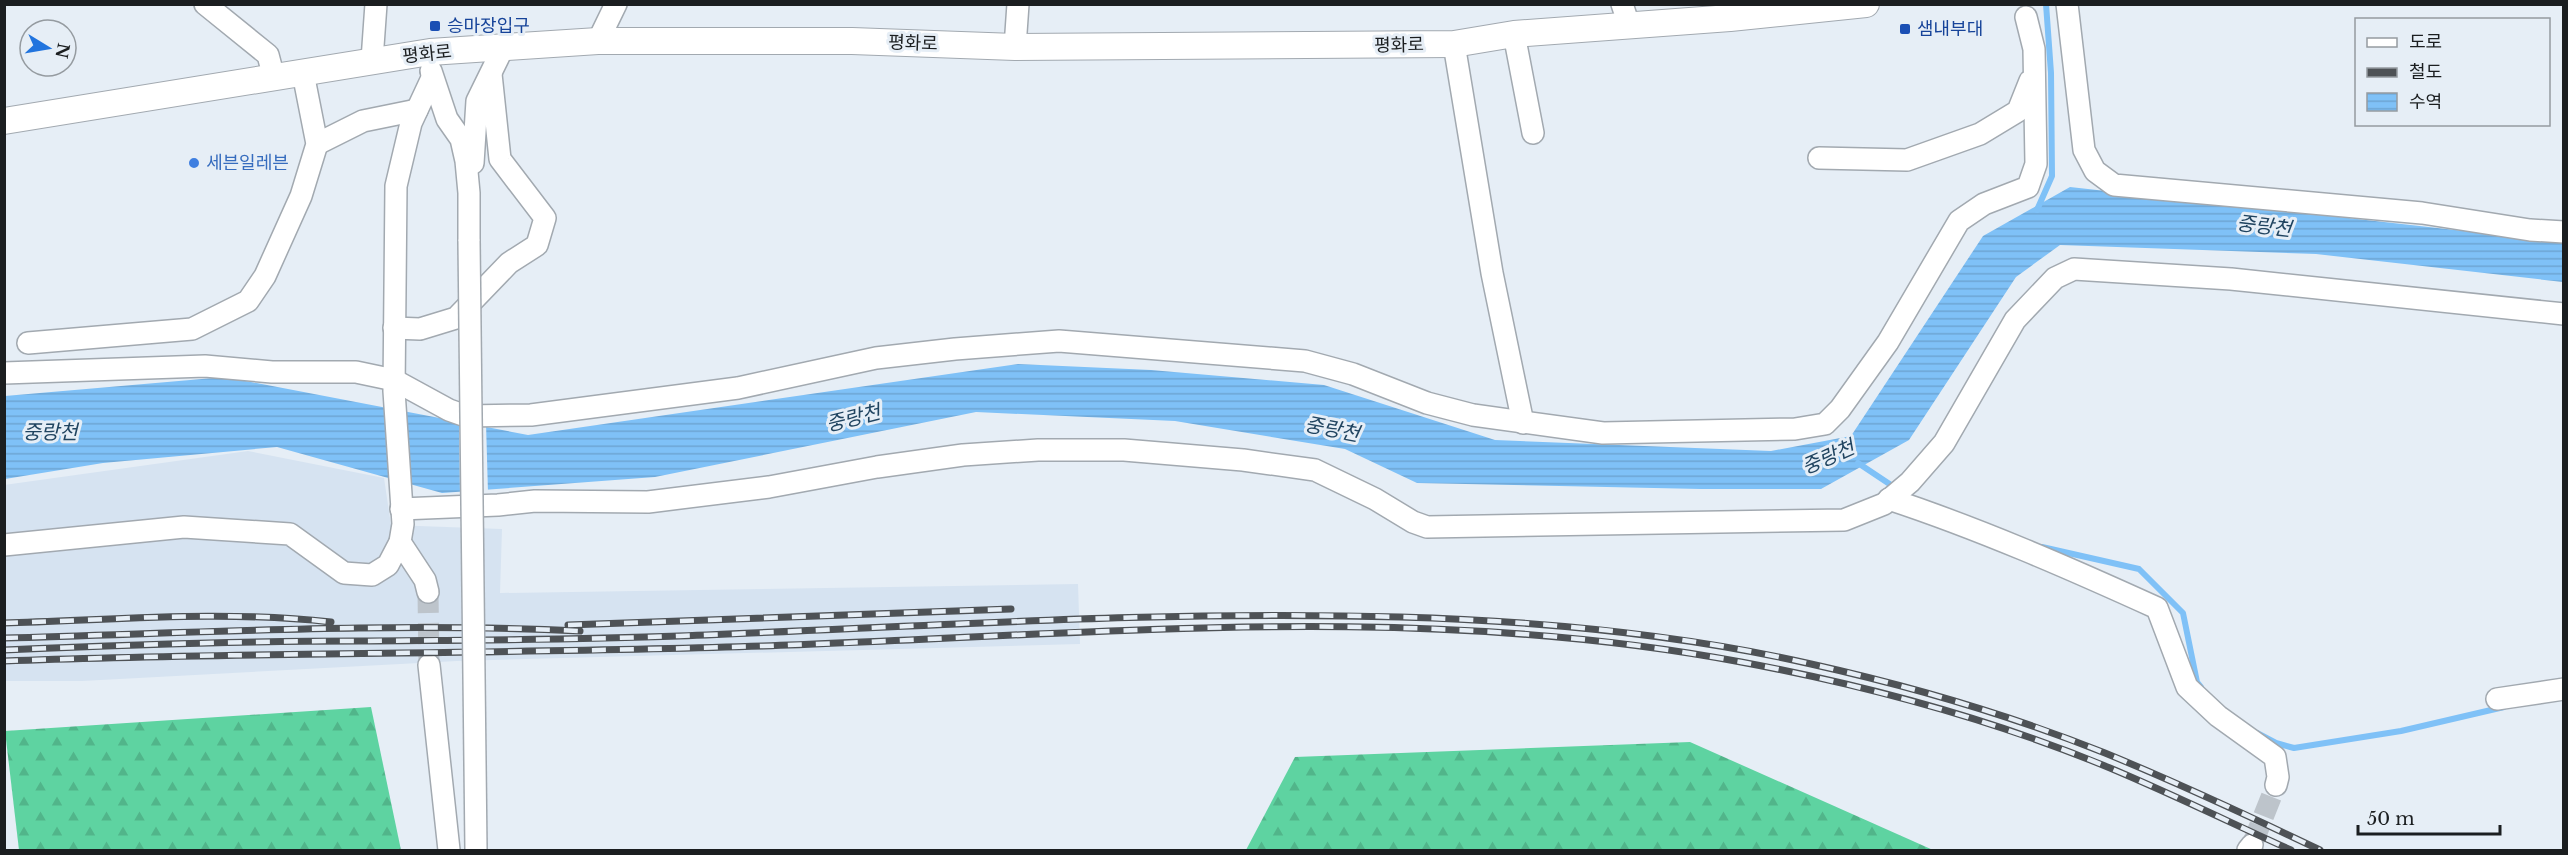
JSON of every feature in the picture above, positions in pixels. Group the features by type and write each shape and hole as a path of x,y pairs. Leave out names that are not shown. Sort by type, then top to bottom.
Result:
{"main road":[{"name":"평화로","path":"4,121 430,52 598,41 852,41 1015,47 1454,44 1626,15 1866,4"}],"street":[{"path":"205,4 268,55 274,78"},
{"path":"372,60 376,4"},
{"path":"598,41 616,4"},
{"path":"1015,47 1018,4"},
{"path":"2067,4 2085,150 2095,171 2114,185 2422,213 2530,230 2564,232"},
{"path":"4,373 205,366 272,372 356,372 466,416 531,415 738,388 876,358 1059,341 1305,361 1353,374 1427,403 1473,415 1603,433 1795,429 1825,424 1840,409 1888,342 1959,221 1984,204 2028,187 2036,164 2034,49 2026,17"},
{"path":"1514,34 1533,133"},
{"path":"1454,44 1492,273 1523,423"},
{"path":"476,850 469,194 477,101 503,48"},
{"path":"430,52 432,78 447,119 460,139 466,161 469,194"},
{"path":"1819,159 1906,160 1980,134 2018,111 2034,72"},
{"path":"28,343 192,329 248,301 265,276 301,196 317,144 303,73"},
{"path":"394,328 420,329 456,318 509,263 537,245 545,218 500,159 491,74"},
{"path":"4,545 184,527 290,534 344,573 372,574 388,565 400,542 403,524 394,386 396,186 411,123 432,78"},
{"path":"317,144 363,121 417,110"},
{"path":"401,504 498,505 535,501 648,502 769,487 963,454 1048,450 1124,450 1243,460 1315,470 1375,499 1413,522 1427,527 1844,520 1884,504 1944,443 2015,320 2055,278 2074,269 2230,279 2564,314"},
{"path":"1898,492 1932,513 2062,564 2157,608 2187,687 2218,716 2276,757 2278,777 2276,785"},
{"path":"400,542 425,580 428,592"},
{"path":"429,665 449,850"},
{"path":"2497,699 2564,689"}],"shaded area":[{"path":"248,451 384,478 391,525 502,529 500,593 1078,584 1080,644 457,661 82,681 5,681 4,485"}],"green space":[{"path":"371,707 401,850 19,850 5,731"},
{"path":"1690,742 1933,850 1246,850 1295,757"}],"water":[{"name":"중랑천","path":"2070,187 2563,242 2563,282 2316,254 2060,245 2016,277 1909,440 1821,489 1417,483 1345,449 1175,421 976,412 655,477 442,493 277,447 103,463 5,479 5,396 225,377 528,435 1018,364 1151,370 1324,385 1495,440 1771,451 1851,436 1983,236"}],"pier":[{"path":"459,418 486,423 488,493 460,495"}],"waterway":[{"path":"2037,210 2052,176 2051,73 2046,4"},
{"path":"1858,463 1897,489"},
{"path":"2042,547 2139,569 2183,613 2197,682 2201,687"},
{"path":"2257,733 2276,743 2294,748 2401,731 2504,707"}],"tunnel":[{"path":"428,592 429,665"},
{"path":"2252,845 2276,785"}],"railway":[{"path":"568,625 1011,609"},
{"path":"4,623 209,616 290,618 331,622"},
{"path":"4,650 315,641 639,637 1039,620 1219,616 1400,617 1555,625 1658,637 1760,653 1960,702 2105,753 2320,850"},
{"path":"4,661 763,646 1253,627 1375,627 1497,632 1619,643 1741,662 1882,693 1975,719 2066,751 2179,798 2291,850"},
{"path":"4,638 364,628 580,631"}],"place":[{"name":"승마장입구","path":"435,26"},
{"name":"샘내부대","path":"1905,29"},
{"name":"세븐일레븐","path":"194,163"}]}
